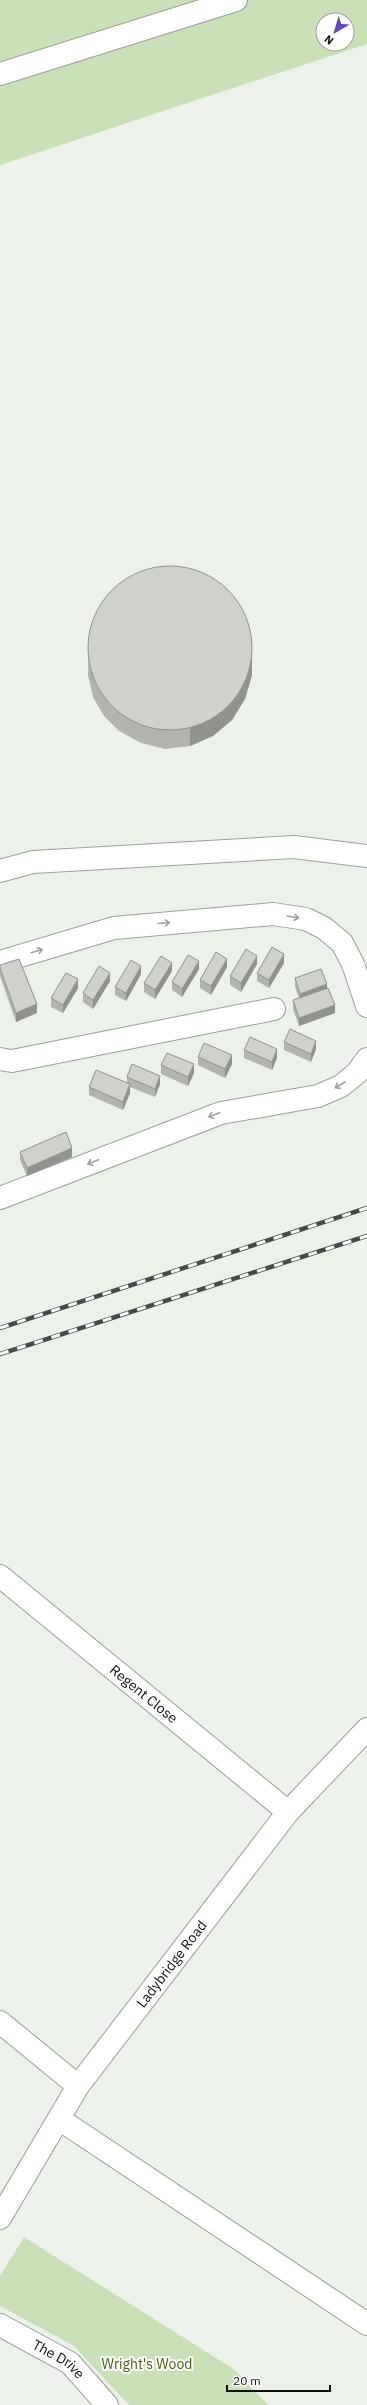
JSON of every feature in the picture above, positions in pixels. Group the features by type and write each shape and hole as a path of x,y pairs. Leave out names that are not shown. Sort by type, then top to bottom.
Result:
{"street":[{"path":"0,74 236,0"},
{"path":"0,871 34,862 294,847 367,856"},
{"path":"0,962 114,928 273,914 306,919 324,928 342,943 353,964 367,1006"},
{"path":"0,1059 12,1061 274,1009"},
{"path":"0,1198 221,1113 318,1096 341,1086 357,1073 367,1059"},
{"name":"Regent Close","path":"0,1576 288,1812"},
{"name":"Ladybridge Road","path":"0,2218 78,2086 288,1812 367,1729"},
{"path":"0,2022 78,2086"},
{"path":"59,2119 367,2324"},
{"name":"The Drive","path":"0,2325 70,2363 107,2405"}],"green space":[{"path":"0,0 367,0 367,44 355,48 355,12 315,12 315,52 343,52 0,165"},
{"name":"Wright's Wood","path":"24,2237 235,2370 268,2405 129,2405 74,2346 0,2306 0,2276"}],"building":[{"path":"170,566 194,570 215,580 228,590 238,603 248,624 252,648 248,672 238,693 228,706 215,716 194,726 170,730 146,726 125,716 112,706 102,693 92,672 88,648 92,624 102,603 112,590 125,580 146,570"},
{"path":"272,947 284,954 269,980 257,973"},
{"path":"246,949 257,956 241,983 230,976"},
{"path":"216,952 227,959 211,986 200,980"},
{"path":"188,955 199,961 182,989 172,982"},
{"path":"161,956 172,963 155,990 144,983"},
{"path":"19,959 37,1004 16,1013 0,965"},
{"path":"131,960 141,966 126,993 115,987"},
{"path":"99,966 110,973 93,1000 83,993"},
{"path":"321,969 327,984 300,994 295,978"},
{"path":"66,973 78,979 63,1005 51,998"},
{"path":"328,988 335,1005 299,1018 293,1000"},
{"path":"290,1029 316,1041 311,1054 284,1042"},
{"path":"250,1037 277,1049 272,1062 244,1050"},
{"path":"204,1043 232,1055 225,1069 198,1057"},
{"path":"167,1053 194,1064 188,1077 161,1065"},
{"path":"132,1064 160,1076 155,1089 127,1077"},
{"path":"96,1070 130,1084 123,1102 89,1087"},
{"path":"66,1132 72,1148 27,1168 20,1152"}],"railway":[{"path":"0,1328 367,1208"},
{"path":"0,1354 367,1236"}]}
